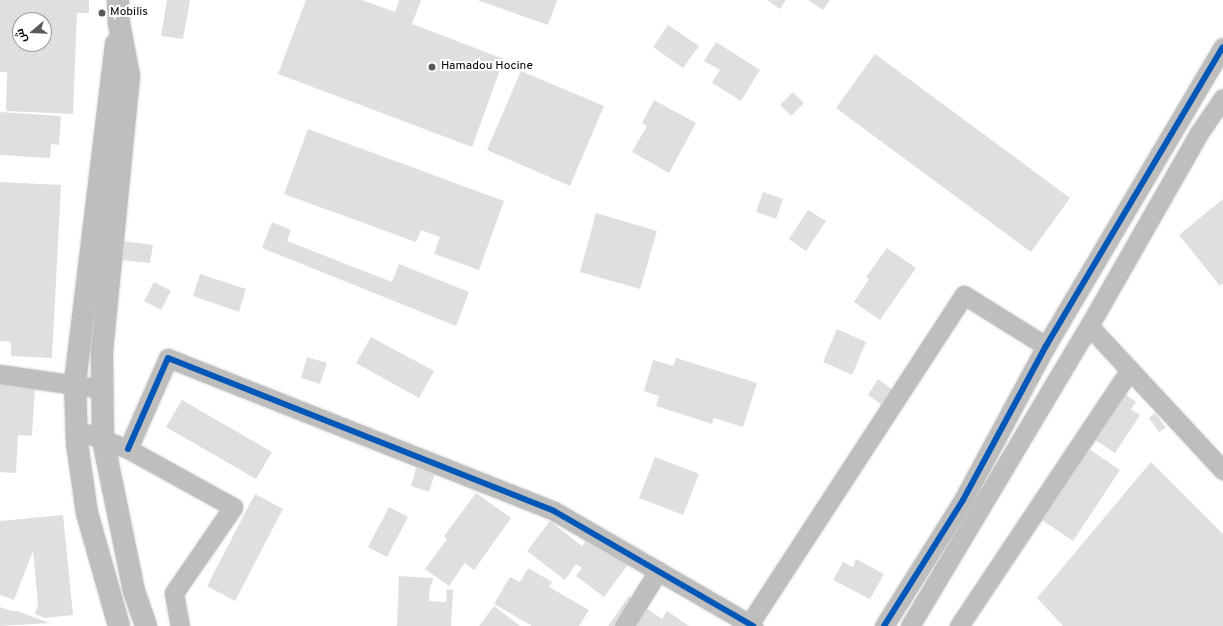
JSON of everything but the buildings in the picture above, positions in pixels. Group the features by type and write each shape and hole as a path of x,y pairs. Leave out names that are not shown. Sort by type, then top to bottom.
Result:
{"main road":[{"path":"118,0 119,23 129,76 102,350 103,440 134,591 146,626"},
{"path":"118,626 87,514 77,430 75,385 119,23"}],"street":[{"path":"884,626 963,500 1046,346 1223,47"},
{"path":"910,626 1089,326 1199,134 1223,98"},
{"path":"128,449 168,358 554,511 750,625 964,295 1046,346"},
{"path":"1089,326 1223,470"},
{"path":"959,626 1130,370"},
{"path":"0,374 103,389"},
{"path":"77,430 128,449 233,507 174,593 180,626"},
{"path":"624,626 658,571"}],"cycle path":[{"path":"884,626 963,500 1046,346 1223,47"},
{"path":"128,449 168,358 554,511 753,626"}],"place":[{"name":"Mobilis","path":"102,13"},
{"name":"Hamadou Hocine","path":"432,67"}]}
